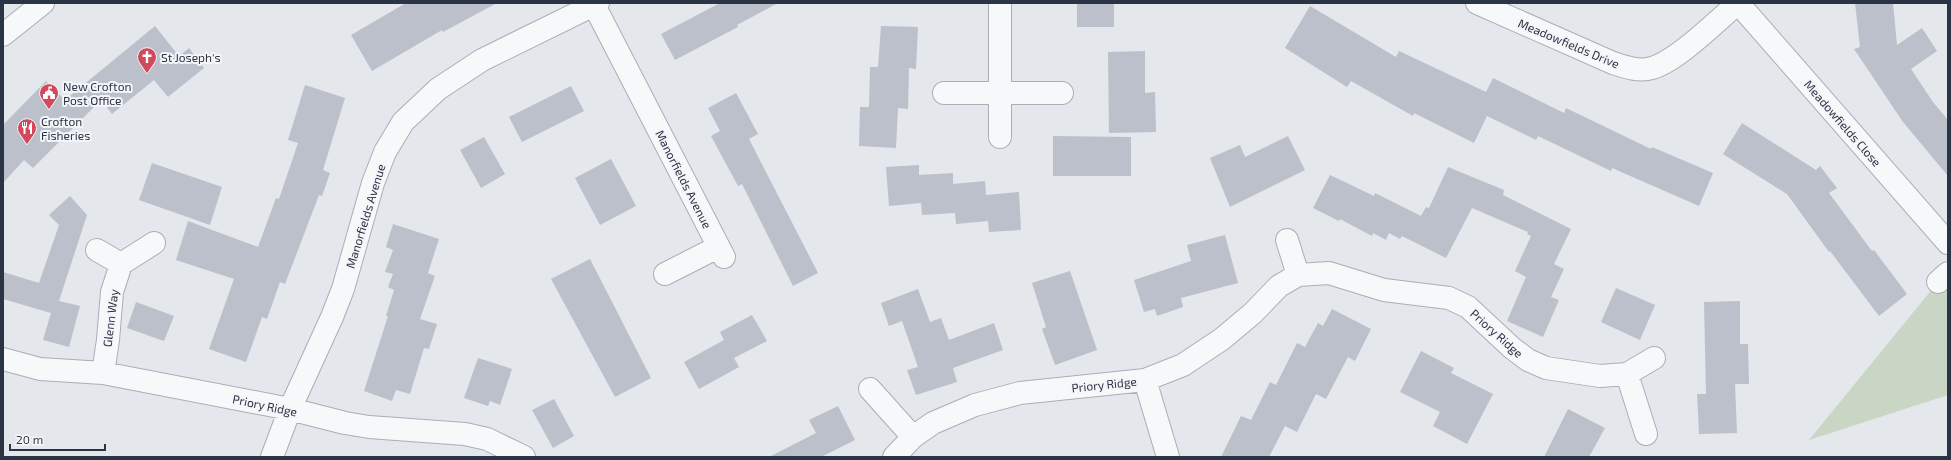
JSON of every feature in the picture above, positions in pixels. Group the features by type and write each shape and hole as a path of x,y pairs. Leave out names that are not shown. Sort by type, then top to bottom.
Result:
{"street":[{"path":"3,35 43,3"},
{"path":"1000,3 1000,138"},
{"name":"Meadowfields Drive","path":"1477,3 1613,63 1633,69 1652,68 1672,59 1738,3"},
{"name":"Meadowfields Close","path":"1738,3 1948,243"},
{"name":"Manorfields Avenue","path":"272,457 290,410 343,289 373,183 385,152 403,122 438,89 482,60 596,4 721,252 665,274"},
{"path":"944,93 1062,94"},
{"path":"1288,240 1298,275"},
{"path":"97,250 121,264 154,243"},
{"name":"Glenn Way","path":"102,373 108,340 112,292 121,264"},
{"name":"Priory Ridge","path":"894,457 913,437 933,423 975,405 1020,393 1145,380 1183,365 1222,339 1254,313 1279,286 1298,275 1329,273 1384,290 1449,298 1468,306 1512,348 1528,360 1546,368 1600,376 1627,374 1654,358"},
{"name":"Priory Ridge","path":"3,359 40,369 102,373 369,427 465,434 486,439 524,457"},
{"path":"1627,374 1646,434"},
{"path":"1145,380 1168,457"},
{"path":"870,389 913,437"}],"green space":[{"path":"1948,273 1948,395 1809,440 1938,282"}],"building":[{"path":"406,3 497,3 443,32 442,30 372,71 351,35"},
{"path":"720,3 778,3 737,25 738,27 675,60 661,34"},
{"path":"1077,3 1114,3 1114,27 1077,27"},
{"path":"1855,3 1893,3 1897,45 1922,28 1937,51 1911,69 1933,102 1948,120 1948,176 1903,122 1854,49 1860,47"},
{"path":"1310,6 1396,57 1399,51 1486,92 1493,78 1564,113 1566,108 1651,149 1652,147 1713,173 1699,206 1612,168 1611,171 1538,136 1536,140 1487,116 1474,143 1414,113 1413,116 1351,81 1347,87 1285,48"},
{"path":"155,26 179,56 189,48 204,68 168,97 154,80 112,114 101,100 33,168 24,160 3,183 3,125 46,81 65,100"},
{"path":"881,26 918,27 916,69 909,68 908,109 898,108 896,148 859,146 860,107 869,107 870,67 878,67"},
{"path":"1145,51 1145,93 1155,92 1156,132 1109,133 1108,52"},
{"path":"305,85 345,98 323,170 330,173 322,196 319,195 285,284 280,282 267,319 262,317 246,362 209,349 234,279 176,260 188,221 258,247 276,198 279,199 298,143 288,140"},
{"path":"571,86 584,111 522,142 509,117"},
{"path":"736,93 758,134 749,139 818,273 793,286 742,184 738,186 711,136 720,131 708,108"},
{"path":"1742,123 1816,170 1820,166 1837,188 1829,193 1872,251 1874,250 1907,294 1879,316 1830,251 1829,252 1787,194 1723,154"},
{"path":"1053,136 1131,137 1131,176 1053,176"},
{"path":"1288,136 1305,170 1230,207 1210,158 1240,145 1245,157"},
{"path":"484,137 505,174 481,188 460,150"},
{"path":"611,159 636,206 600,225 575,178"},
{"path":"152,163 222,187 210,225 139,200"},
{"path":"919,165 919,175 953,173 953,184 985,181 986,195 1019,192 1021,230 989,232 988,221 956,224 955,213 922,215 921,203 889,206 886,167"},
{"path":"1448,167 1504,190 1503,195 1571,229 1554,264 1564,269 1551,297 1559,300 1543,337 1507,321 1526,277 1515,271 1531,236 1527,234 1528,232 1472,208 1446,258 1402,236 1400,239 1389,233 1386,240 1373,233 1372,236 1340,219 1339,221 1313,208 1330,175 1374,196 1375,193 1421,216 1426,207 1429,208"},
{"path":"70,196 87,215 59,301 80,306 69,347 43,340 51,313 3,299 3,272 39,283 59,225 49,215"},
{"path":"393,224 439,239 428,273 435,276 420,319 437,324 429,349 424,348 410,394 396,390 392,401 364,391 388,316 386,316 394,290 388,287 393,274 385,272 393,250 386,247"},
{"path":"1225,235 1238,283 1181,298 1183,307 1157,316 1155,309 1144,312 1134,280 1191,261 1187,245"},
{"path":"590,259 651,378 615,397 551,279"},
{"path":"1070,271 1097,350 1055,365 1042,329 1046,327 1032,283"},
{"path":"1616,288 1655,305 1640,340 1601,322"},
{"path":"918,289 930,322 941,318 949,340 994,323 1003,350 953,368 957,382 916,395 907,370 918,367 902,321 889,326 881,303"},
{"path":"1740,301 1740,344 1748,344 1749,384 1735,384 1737,433 1699,434 1697,394 1706,394 1704,302"},
{"path":"136,302 174,316 164,341 127,328"},
{"path":"1332,309 1371,329 1355,361 1348,357 1326,399 1316,394 1297,432 1285,426 1269,457 1221,457 1241,416 1251,420 1270,382 1276,385 1297,343 1305,347 1318,323 1323,326"},
{"path":"752,315 767,341 734,358 739,367 699,389 684,362 724,340 720,332"},
{"path":"1421,351 1454,368 1451,373 1493,394 1467,444 1433,426 1440,412 1400,392"},
{"path":"478,358 512,369 500,405 490,401 488,406 464,398"},
{"path":"554,399 574,436 553,448 532,410"},
{"path":"838,406 855,440 821,457 769,457 816,433 809,420"},
{"path":"1568,409 1605,428 1589,457 1544,457"}],"place":[{"name":"St Joseph's","path":"147,74"},
{"name":"New Crofton Post Office","path":"49,110"},
{"name":"Crofton Fisheries","path":"27,145"}]}
